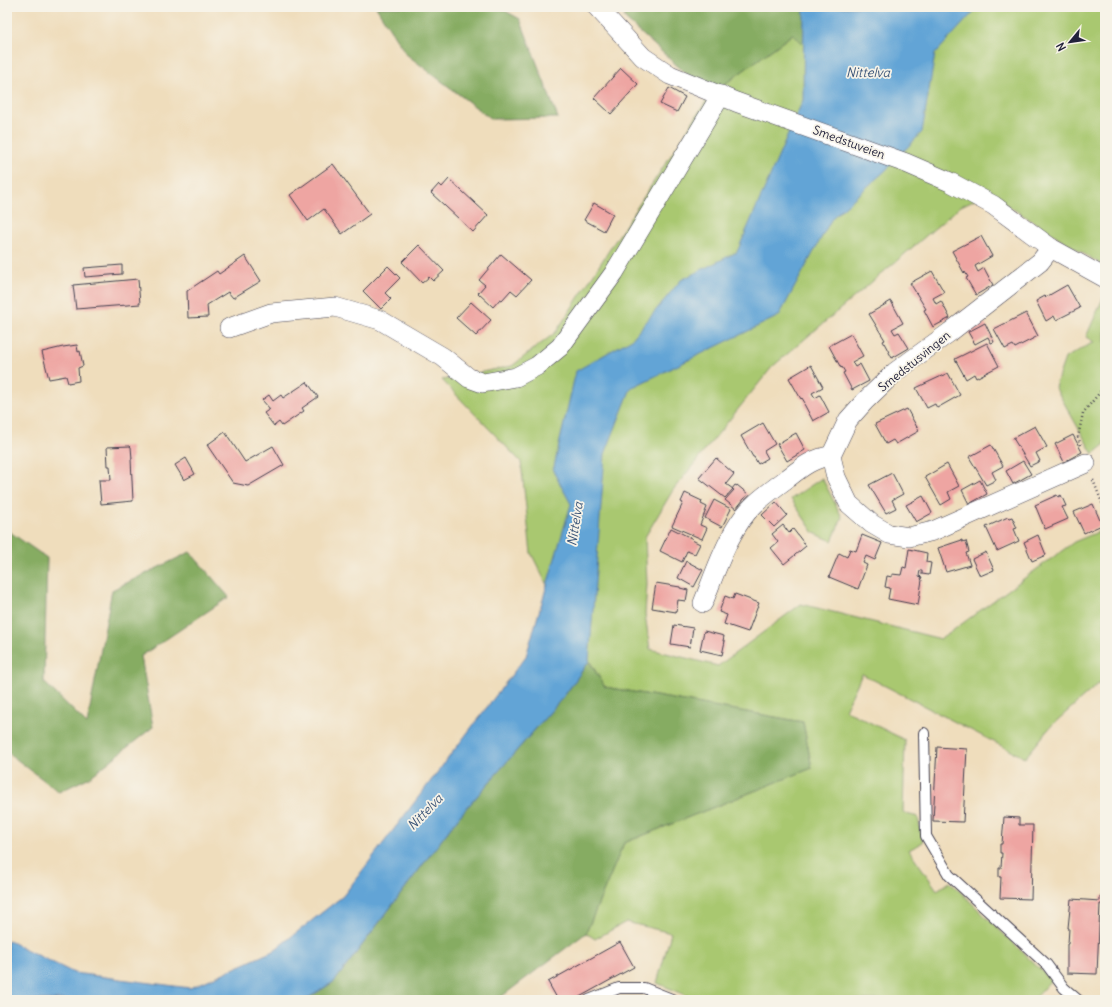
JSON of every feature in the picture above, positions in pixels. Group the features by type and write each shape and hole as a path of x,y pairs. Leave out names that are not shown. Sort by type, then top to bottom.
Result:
{"street":[{"name":"Smedstuveien","path":"597,7 643,57 670,75 728,99 906,163 950,182 993,205 1052,248 1105,278"},
{"path":"229,328 271,313 335,307 380,320 443,357 469,378 483,384 516,377 537,366 560,347 614,273 728,99"},
{"name":"Smedstusvingen","path":"831,456 848,420 895,372 950,332 1040,262 1052,248"},
{"path":"703,603 724,549 740,522 755,504 803,467 820,458 831,456 836,477 849,504 872,524 889,534 910,537 933,532 1086,463"}],"lane":[{"path":"924,733 926,836 949,875 1047,965 1064,988 1078,1000"},
{"path":"589,1000 619,988 644,988 674,1000"}],"path":[{"path":"1105,386 1083,413 1078,437 1086,463 1105,510"}],"green space":[{"path":"376,7 498,7 520,19 558,118 491,119 406,54"},
{"path":"626,7 922,7 867,108 793,34 710,95 624,18"},
{"path":"922,7 1105,7 1105,267 988,193 961,206 772,367 673,490 645,537 647,584 645,614 650,649 718,666 801,604 941,639 1074,542 1105,529 1105,678 1052,725 1025,758 862,674 845,710 905,740 903,813 918,817 923,842 909,850 937,890 950,882 1051,980 1033,1000 697,1000 657,983 671,933 626,922 595,939 586,933 624,843 812,768 803,722 605,687 560,611 531,553 521,462 442,380 512,366 556,332 710,95 793,34 867,108"},
{"path":"1103,298 1105,298 1105,444 1093,454 1055,387 1065,358 1094,342 1086,337"},
{"path":"822,478 842,517 832,541 814,533 791,499"},
{"path":"7,530 47,558 44,682 87,724 112,590 190,552 229,597 141,656 153,727 90,777 59,792 7,752"},
{"path":"589,661 605,687 803,722 812,768 624,843 586,933 497,1000 305,1000 335,981 458,818 565,695"}],"water":[{"name":"Nittelva","path":"804,7 978,7 935,54 922,132 885,171 832,218 779,316 631,388 605,454 589,661 565,695 458,818 335,981 305,1000 7,1000 7,940 74,973 190,988 273,951 343,896 526,656 571,504 553,471 576,371 632,339 681,280 737,252 803,100"}],"building":[{"path":"621,68 638,84 611,114 594,98"},
{"path":"669,88 685,97 677,112 660,104"},
{"path":"333,164 370,214 342,234 324,209 308,221 290,195"},
{"path":"449,179 488,215 473,232 431,193 439,184 442,187"},
{"path":"594,203 613,214 604,231 584,220"},
{"path":"981,236 992,256 975,266 978,272 984,268 993,285 976,295 966,278 968,277 965,272 964,273 952,251"},
{"path":"419,245 444,271 433,281 429,277 422,283 402,262"},
{"path":"501,254 531,280 517,295 511,290 493,307 478,293 485,285 479,280"},
{"path":"245,256 261,281 233,298 228,292 207,305 208,317 188,318 187,291 217,271 219,274"},
{"path":"122,265 122,274 85,277 84,268"},
{"path":"388,266 400,278 385,293 391,299 381,309 363,291"},
{"path":"932,271 944,292 933,298 936,304 941,301 950,318 933,327 924,310 926,309 910,283"},
{"path":"138,279 140,304 76,309 73,285"},
{"path":"1067,285 1080,308 1056,320 1054,316 1046,321 1036,301"},
{"path":"891,301 903,323 892,329 895,334 899,332 909,348 892,358 883,341 885,340 869,314"},
{"path":"471,302 491,320 476,336 456,318"},
{"path":"1026,313 1038,336 1015,348 1013,345 1005,349 994,329"},
{"path":"985,323 994,342 991,343 988,337 975,344 968,332"},
{"path":"851,334 863,356 852,362 855,367 860,364 869,381 852,390 843,373 845,372 842,367 841,368 829,346"},
{"path":"987,343 999,366 976,378 974,374 966,379 955,359"},
{"path":"77,345 78,352 80,351 83,366 78,368 79,381 68,383 66,376 49,379 42,352"},
{"path":"811,365 823,387 812,393 815,398 820,395 829,412 813,421 804,404 805,403 802,398 801,399 789,378"},
{"path":"948,373 960,395 937,408 935,404 927,408 916,388"},
{"path":"307,382 318,397 302,408 304,411 282,426 279,422 274,426 264,413 270,409 262,400 269,395 273,401 281,395 283,398"},
{"path":"907,409 919,431 896,444 893,440 886,444 875,424"},
{"path":"763,423 775,444 764,451 768,458 758,464 741,436"},
{"path":"1035,426 1047,447 1036,453 1040,461 1030,466 1013,438"},
{"path":"225,432 245,462 273,446 284,465 248,486 233,483 207,445"},
{"path":"796,433 805,450 787,461 777,444"},
{"path":"1073,435 1082,452 1064,462 1055,444"},
{"path":"991,445 1003,466 992,472 996,480 986,485 969,457"},
{"path":"130,446 132,459 133,501 101,504 99,480 111,480 110,466 108,466 107,447"},
{"path":"186,458 195,474 184,480 175,465"},
{"path":"716,458 734,474 726,484 733,489 725,498 699,478"},
{"path":"1023,461 1031,474 1013,484 1006,471"},
{"path":"947,464 959,486 948,492 951,499 941,505 925,477"},
{"path":"892,473 903,494 892,500 896,508 886,513 869,485"},
{"path":"980,480 987,494 969,504 962,490"},
{"path":"735,485 748,494 736,509 725,500 734,490 732,489"},
{"path":"685,493 702,501 701,504 707,507 700,525 707,528 702,539 672,526 683,503 681,502"},
{"path":"1057,495 1058,497 1061,495 1066,506 1062,507 1068,519 1045,529 1035,505"},
{"path":"923,496 932,513 916,522 906,505"},
{"path":"714,500 731,509 722,527 705,518"},
{"path":"776,502 787,515 774,527 762,515"},
{"path":"1093,504 1102,525 1084,533 1074,512"},
{"path":"1008,517 1012,517 1017,528 1014,529 1019,541 997,551 986,527"},
{"path":"783,525 789,533 793,529 806,546 784,564 771,548 778,542 772,534"},
{"path":"671,528 700,544 695,554 687,551 682,562 660,551"},
{"path":"862,535 882,543 875,560 866,556 863,563 867,565 858,589 829,577 839,553 847,557 850,549 856,551"},
{"path":"1038,535 1046,555 1032,561 1024,542"},
{"path":"962,540 962,542 966,541 969,552 966,553 970,565 946,572 938,548"},
{"path":"909,549 927,553 926,562 931,563 929,575 922,574 922,570 920,570 919,576 922,577 922,580 918,605 888,599 890,588 885,587 887,576 892,577 892,574 901,575 903,567 906,568"},
{"path":"986,552 994,570 980,576 972,559"},
{"path":"686,561 703,570 694,587 678,578"},
{"path":"656,583 680,587 688,590 686,601 678,600 676,612 652,608"},
{"path":"735,594 759,603 748,632 724,624 727,615 719,612 725,596 733,599"},
{"path":"674,625 693,628 690,647 671,644"},
{"path":"704,631 724,636 723,641 725,641 722,655 700,650"},
{"path":"937,747 967,749 963,822 933,821"},
{"path":"1004,817 1019,818 1019,825 1033,825 1031,899 1000,898 1001,877 999,877 999,868 1001,868 1002,853 1000,853 1000,844 1002,844"},
{"path":"1100,896 1105,896 1105,904 1100,904 1097,974 1067,973 1067,944 1071,899 1100,901"},
{"path":"620,942 634,967 574,1000 558,1000 548,982"}]}
